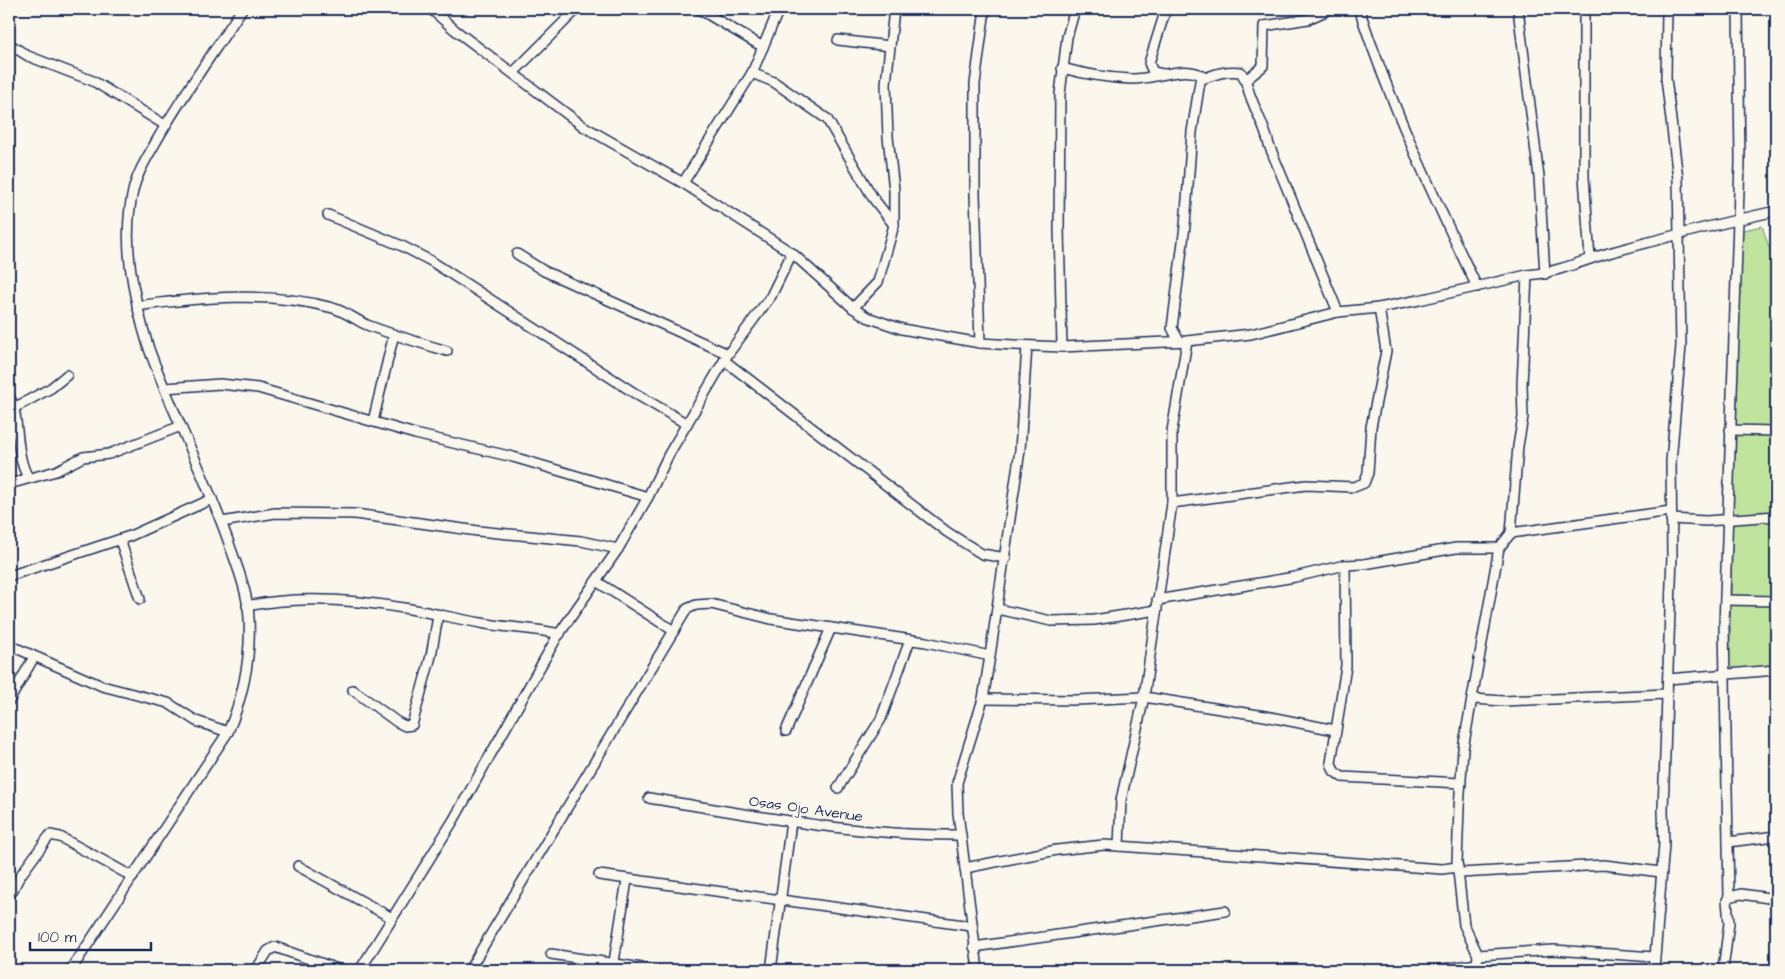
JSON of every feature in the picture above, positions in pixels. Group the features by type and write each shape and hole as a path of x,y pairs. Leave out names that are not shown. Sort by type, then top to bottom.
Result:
{"street":[{"path":"71,970 228,732 238,708 248,654 249,616 242,580 222,522 149,349 137,306 128,240 133,190 144,164 165,125 242,9"},
{"path":"431,9 584,126 683,183 792,253 853,308 867,317 902,330 980,344 1062,347 1183,341 1251,334 1338,312 1379,308 1527,275 1545,274 1590,258 1680,233 1776,211"},
{"path":"514,72 577,9"},
{"path":"699,9 763,47"},
{"path":"683,183 752,73 779,9"},
{"path":"853,308 878,282 894,225 894,190 888,137 886,84 894,9"},
{"path":"980,344 975,201 975,84 985,9"},
{"path":"1062,347 1059,229 1062,68 1067,37 1076,9"},
{"path":"1166,9 1149,63 1153,72 1168,74"},
{"path":"1246,80 1263,66 1264,26 1308,18 1330,9"},
{"path":"1359,9 1372,47 1433,196 1477,287"},
{"path":"1518,9 1539,177 1545,274"},
{"path":"1584,9 1584,177 1590,258"},
{"path":"1654,970 1664,844 1663,810 1668,679 1671,462 1681,346 1678,179 1666,78 1667,9"},
{"path":"1723,970 1729,923 1727,900 1729,897 1725,600 1739,219 1741,99 1738,9"},
{"path":"838,40 890,46"},
{"path":"9,44 28,56 93,81 165,125"},
{"path":"1062,68 1077,72 1133,79 1168,74 1196,73 1201,75 1202,79 1192,132 1184,235 1172,328 1183,341 1172,431 1172,502 1144,697 1121,800 1119,846"},
{"path":"1202,79 1219,72 1231,71 1240,72 1246,80 1250,94 1265,126 1269,145 1338,312"},
{"path":"752,73 774,82 827,119 873,198 894,225"},
{"path":"328,215 402,246 444,268 612,379 687,424"},
{"path":"360,970 452,821 560,634 618,549 648,497 668,454 727,358 771,296 792,253"},
{"path":"517,254 544,271 727,358 947,532 982,554 1006,558"},
{"path":"1478,963 1464,924 1459,870 1463,749 1499,548 1511,533 1518,446 1523,417 1522,385 1527,275"},
{"path":"137,306 211,296 277,300 334,308 366,324 447,351"},
{"path":"1172,502 1306,485 1354,486 1364,483 1368,473 1371,427 1386,351 1379,308"},
{"path":"372,421 394,334"},
{"path":"978,970 960,835 957,783 983,699 998,609 1020,450 1027,346"},
{"path":"14,408 51,388 67,375"},
{"path":"165,388 220,384 258,388 415,434 513,457 648,497"},
{"path":"9,397 14,408 20,462 28,478"},
{"path":"9,484 56,471 83,457 108,454 181,426"},
{"path":"1730,430 1776,431"},
{"path":"9,576 120,540 212,499"},
{"path":"222,522 275,513 354,514 478,531 581,541 618,549"},
{"path":"1511,533 1671,515 1706,521 1776,516"},
{"path":"120,540 140,599"},
{"path":"1157,600 1294,577 1345,564 1364,564 1456,548 1499,548"},
{"path":"1345,564 1346,666 1331,764 1334,771 1342,777 1461,783"},
{"path":"596,581 674,630"},
{"path":"1725,600 1776,601"},
{"path":"247,606 261,603 341,601 411,609 438,616 560,634"},
{"path":"470,970 687,609 696,605 710,604 771,619 910,640 990,656"},
{"path":"998,609 1051,621 1094,620 1156,610"},
{"path":"353,690 397,722 405,726 412,725 431,656 438,616"},
{"path":"786,731 831,628"},
{"path":"838,788 882,719 910,640"},
{"path":"9,645 102,686 168,703 196,721 228,732"},
{"path":"9,701 34,657"},
{"path":"1668,679 1776,670"},
{"path":"1473,699 1504,701 1667,694"},
{"path":"983,699 1076,700 1144,697 1265,716 1335,730"},
{"name":"Osas Ojo Avenue","path":"649,798 791,822 865,832 922,836 960,835"},
{"path":"771,970 782,901 791,822"},
{"path":"9,897 20,876 50,835 60,836 132,877"},
{"path":"1728,842 1776,836"},
{"path":"965,868 1057,850 1104,845 1459,870 1604,865 1661,872"},
{"path":"298,866 392,918"},
{"path":"599,875 971,926"},
{"path":"613,967 627,880"},
{"path":"1729,897 1741,894 1776,899"},
{"path":"974,947 1226,911"},
{"path":"256,970 268,951 275,947 340,970"},
{"path":"1437,970 1554,950 1654,957"},
{"path":"550,954 613,967 655,970"}],"green space":[{"path":"1762,226 1776,269 1776,670 1729,675 1739,231"}]}
